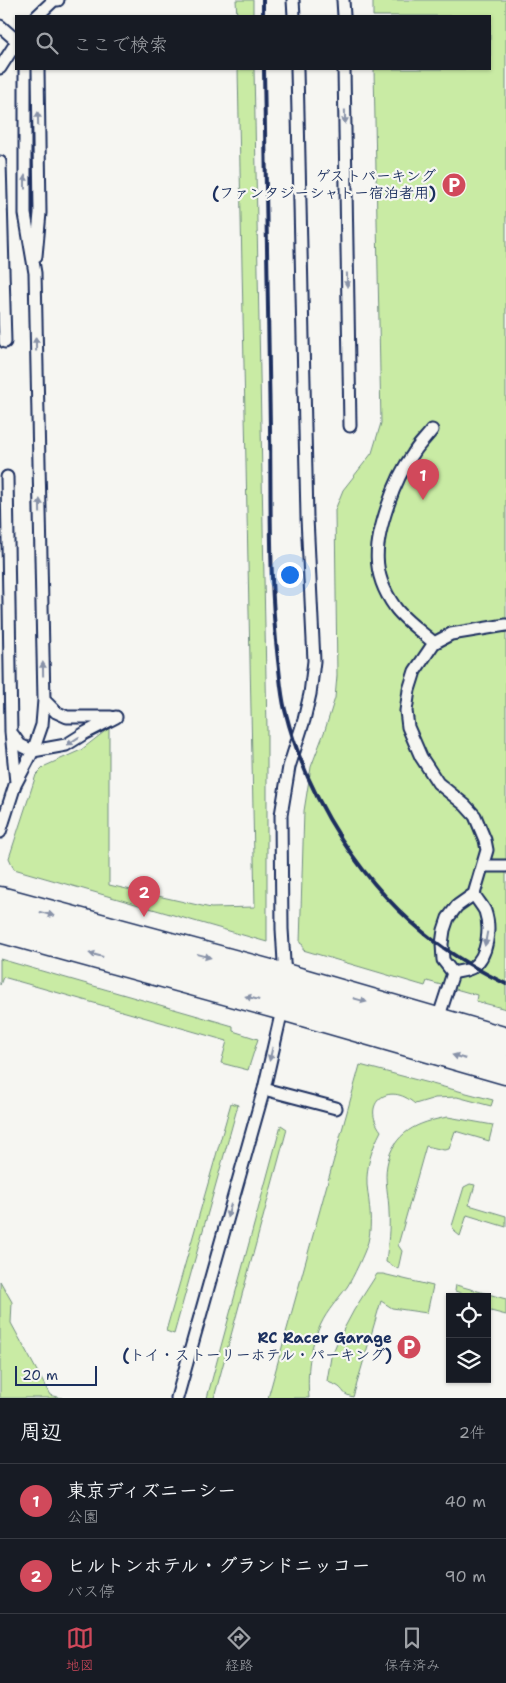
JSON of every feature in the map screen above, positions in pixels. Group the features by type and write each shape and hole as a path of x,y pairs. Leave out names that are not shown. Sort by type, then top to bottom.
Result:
{"street":[{"path":"0,901 284,992 506,1070"},
{"path":"0,928 284,992 437,1022 506,1042"}],"lane":[{"path":"38,15 54,0 58,0"},
{"path":"294,0 294,15"},
{"path":"343,0 344,15"},
{"path":"0,26 15,40"},
{"path":"0,68 15,43"},
{"path":"25,70 25,214 35,273"},
{"path":"0,832 16,782 33,751 42,725 44,700 35,273 40,213 38,70"},
{"path":"177,1398 264,1089 284,992 281,815 289,767 310,694 314,661 307,518 297,70"},
{"path":"344,70 350,426"},
{"path":"0,162 5,342"},
{"path":"432,430 413,452 396,481 378,538 377,559 382,584 396,608 434,643"},
{"path":"7,477 11,732 16,782"},
{"path":"453,973 443,960 442,944 444,930 448,918 457,906 474,894 484,866 487,850 486,840 475,816 465,804 446,791 434,778 421,757 408,727 406,712 409,690 415,671 434,643 451,634 506,625"},
{"path":"11,732 20,745 33,751 66,745 116,716 67,718 56,712 44,700"},
{"path":"484,866 506,866"},
{"path":"453,973 472,968 483,954 488,936 484,910 474,894"},
{"path":"437,1022 453,973"},
{"path":"264,1089 336,1108"}],"green space":[{"path":"236,0 253,0 253,15 237,15"},
{"path":"373,0 506,0 506,1009 476,1001 477,995 427,981 425,986 303,950 303,945 300,943 304,811 311,767 335,698 337,676 335,510 343,490 372,453 381,423 374,70 491,70 491,15 373,15"},
{"path":"238,70 254,70 267,730 267,942 14,869 9,858 36,775 45,766 81,750 109,728 109,885 211,908 255,907"},
{"path":"0,959 233,1026 233,1031 258,1039 248,1070 221,1063 227,1041 3,977 0,985"},
{"path":"360,1065 493,1100 491,1106 457,1097 435,1098 415,1104 405,1097 395,1094 380,1098 375,1104 375,1121 381,1131 372,1151 368,1171 367,1185 370,1221 366,1246 350,1283 326,1314 317,1333 310,1360 309,1398 268,1398"},
{"path":"231,1103 238,1105 174,1334 166,1331"},
{"path":"448,1117 493,1125 489,1141 455,1131 449,1149 444,1150 426,1146 398,1245 402,1251 398,1269 386,1262 389,1206 386,1171 390,1154 395,1144 408,1130 427,1122"},
{"path":"281,1125 287,1129 214,1398 207,1398"},
{"path":"470,1184 475,1185 469,1205 506,1216 506,1227 467,1215 460,1236 455,1232 452,1226 464,1187"},
{"path":"377,1274 433,1286 427,1313 392,1308 381,1301 353,1397 327,1381 331,1357 354,1310"},
{"path":"0,1281 12,1302 11,1323 50,1395 62,1398 0,1398"},
{"path":"456,1285 485,1293 461,1293 455,1291"},
{"path":"491,1295 506,1299 506,1315 491,1311"}],"railway":[{"path":"263,0 263,15"},
{"path":"264,70 272,573 275,631 285,710 295,743 323,808 362,869 410,921 437,943 470,965 506,984"}],"place":[{"name":"ゲストパーキング (ファンタジーシャトー宿泊者用)","path":"454,185"},
{"name":"東京ディズニーシー","path":"423,500"},
{"name":"ヒルトンホテル・グランドニッコー","path":"144,917"},
{"name":"RC Racer Garage (トイ・ストーリーホテル・パーキング)","path":"409,1347"}]}
